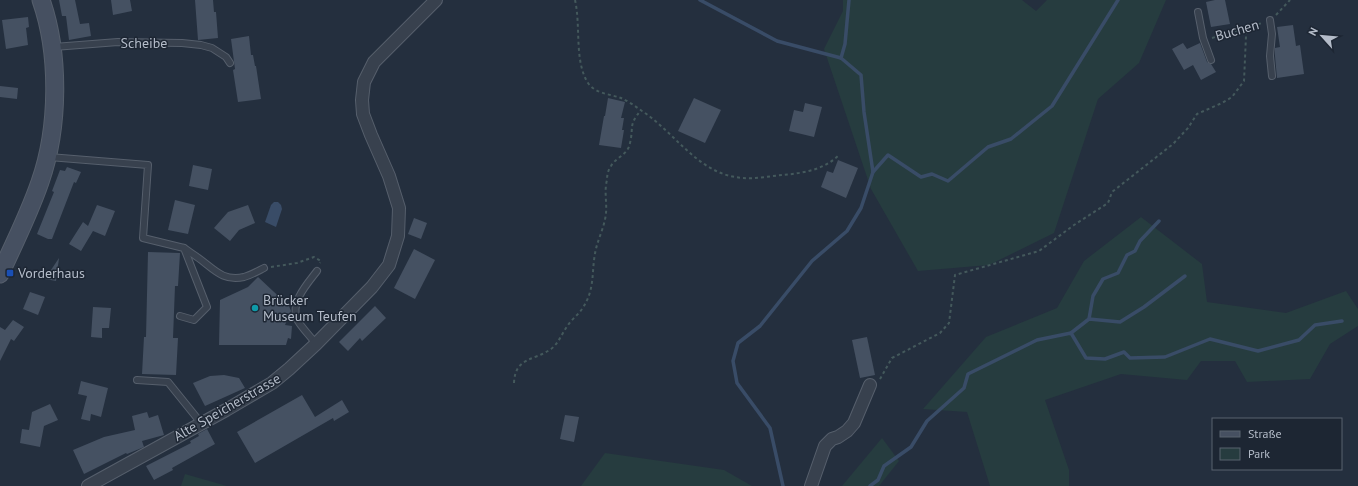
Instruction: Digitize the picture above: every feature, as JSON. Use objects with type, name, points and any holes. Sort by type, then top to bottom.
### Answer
[{"type":"main road","points":[[0,274],[34,197],[48,157],[55,91],[52,47],[42,0]]},
{"type":"street","name":"Alte Speicherstrasse","points":[[91,485],[272,382],[289,369],[316,344],[372,287],[389,265],[398,236],[399,208],[390,176],[371,136],[363,114],[362,100],[364,82],[374,62],[436,0]]},
{"type":"street","points":[[811,486],[825,446],[854,423],[870,384]]},
{"type":"lane","name":"Buchen","points":[[1198,12],[1203,38],[1211,60]]},
{"type":"lane","name":"Buchen","points":[[1270,20],[1272,34],[1270,56],[1272,76]]},
{"type":"lane","name":"Scheibe","points":[[52,47],[118,42],[182,43],[202,45],[212,48],[226,57],[230,62]]},
{"type":"lane","points":[[48,157],[148,164],[143,238],[184,248],[198,257],[220,275],[232,278],[244,277],[264,268]]},
{"type":"lane","points":[[180,316],[194,320],[207,307],[184,248]]},
{"type":"lane","points":[[316,344],[296,318],[295,306],[305,286],[317,271]]},
{"type":"lane","points":[[137,380],[168,382],[201,423]]},
{"type":"path","points":[[575,0],[578,10],[580,58],[583,73],[589,84],[595,90],[622,99],[640,110],[670,133],[691,156],[706,166],[723,174],[743,178],[791,174],[819,168],[832,161],[839,155]]},
{"type":"path","name":"Buchen","points":[[1203,38],[1214,38],[1270,20],[1281,11],[1290,0]]},
{"type":"path","points":[[870,384],[880,380],[892,358],[940,333],[949,323],[955,275],[1039,251],[1074,225],[1108,203],[1112,192],[1173,144],[1188,128],[1196,114],[1232,97],[1244,81],[1245,29]]},
{"type":"path","points":[[514,383],[514,375],[518,367],[525,361],[550,350],[557,344],[569,324],[581,311],[589,298],[592,287],[596,246],[606,215],[606,183],[608,173],[611,165],[626,152],[630,144],[633,119],[640,110]]},
{"type":"path","points":[[264,268],[297,263],[314,258],[321,261],[317,271]]},
{"type":"green space","points":[[843,0],[1022,0],[1036,11],[1047,0],[1166,0],[1139,63],[1098,99],[1054,233],[989,265],[918,271],[871,189],[824,49],[843,11]]},
{"type":"green space","points":[[1141,217],[1202,264],[1207,302],[1286,313],[1346,291],[1358,309],[1358,326],[1330,344],[1310,379],[1247,382],[1235,361],[1201,361],[1187,380],[1121,374],[1045,400],[1069,470],[1069,486],[990,486],[967,412],[923,409],[986,337],[1057,308],[1084,261]]},
{"type":"green space","points":[[882,438],[899,461],[879,486],[842,486]]},
{"type":"green space","points":[[605,453],[724,470],[752,486],[581,486]]},
{"type":"green space","points":[[185,474],[227,486],[181,486]]},
{"type":"water","points":[[274,202],[278,202],[282,209],[276,227],[265,222],[271,205]]},
{"type":"building","points":[[59,0],[75,0],[80,24],[89,23],[91,36],[69,40],[66,16],[62,16]]},
{"type":"building","points":[[111,0],[130,0],[132,11],[113,15]]},
{"type":"building","points":[[195,0],[213,0],[214,12],[216,12],[218,38],[198,40]]},
{"type":"building","points":[[1225,0],[1230,24],[1211,27],[1206,2]]},
{"type":"building","points":[[28,17],[29,27],[26,28],[28,45],[6,49],[2,20]]},
{"type":"building","points":[[1293,25],[1296,46],[1300,45],[1304,74],[1277,78],[1275,48],[1280,47],[1277,27]]},
{"type":"building","points":[[249,36],[251,55],[253,55],[256,66],[261,99],[238,102],[233,70],[235,69],[231,39]]},
{"type":"building","points":[[1183,43],[1187,49],[1200,43],[1207,62],[1211,64],[1216,72],[1201,80],[1193,65],[1184,70],[1172,49]]},
{"type":"building","points":[[0,86],[18,88],[17,99],[0,97]]},
{"type":"building","points":[[608,98],[625,102],[621,118],[624,118],[622,130],[624,130],[621,148],[599,145]]},
{"type":"building","points":[[694,98],[721,110],[705,143],[678,131]]},
{"type":"building","points":[[805,103],[822,107],[814,137],[789,131],[794,110],[803,112]]},
{"type":"building","points":[[838,160],[858,168],[846,198],[821,187],[827,171],[833,173]]},
{"type":"building","points":[[193,165],[212,169],[208,190],[189,186]]},
{"type":"building","points":[[67,167],[81,172],[76,183],[74,182],[52,239],[48,239],[37,234],[54,192],[52,191],[60,170],[65,171]]},
{"type":"building","points":[[175,200],[195,205],[188,234],[168,230]]},
{"type":"building","points":[[97,205],[115,211],[105,236],[93,231],[81,251],[69,244],[83,222],[88,226]]},
{"type":"building","points":[[248,205],[255,223],[239,230],[230,241],[214,228],[228,212]]},
{"type":"building","points":[[414,218],[427,223],[421,239],[408,234]]},
{"type":"building","points":[[414,249],[435,260],[415,299],[394,288]]},
{"type":"building","points":[[148,252],[180,253],[178,286],[175,286],[173,338],[178,338],[176,375],[142,374],[144,337],[146,337]]},
{"type":"building","points":[[59,258],[56,281],[45,279]]},
{"type":"building","name":"Brücker Museum Teufen","points":[[258,277],[289,306],[291,311],[285,325],[292,326],[291,339],[288,338],[286,345],[219,345],[220,300],[248,287]]},
{"type":"building","points":[[30,292],[45,297],[38,315],[23,309]]},
{"type":"building","points":[[375,306],[386,318],[362,341],[360,338],[348,351],[339,342]]},
{"type":"building","points":[[93,307],[111,308],[109,328],[102,328],[102,338],[91,337]]},
{"type":"building","points":[[13,320],[24,327],[14,341],[11,339],[0,361],[0,327],[5,330]]},
{"type":"building","points":[[867,337],[875,375],[860,378],[852,340]]},
{"type":"building","points":[[224,375],[239,378],[245,388],[205,406],[193,383],[210,376]]},
{"type":"building","points":[[81,381],[108,388],[101,417],[91,414],[90,421],[81,419],[87,396],[78,394]]},
{"type":"building","points":[[302,395],[315,417],[342,400],[349,412],[334,421],[333,418],[255,463],[237,432]]},
{"type":"building","points":[[50,404],[58,420],[44,426],[40,447],[20,443],[22,429],[29,430],[32,412]]},
{"type":"building","points":[[147,412],[149,418],[158,415],[164,435],[142,441],[144,447],[127,454],[126,453],[84,474],[73,450],[104,437],[135,430],[132,416]]},
{"type":"building","points":[[565,415],[579,417],[574,442],[560,439]]},
{"type":"building","points":[[207,429],[215,444],[154,480],[146,466],[191,443],[190,441],[199,436],[198,434]]},
{"type":"waterway","points":[[700,0],[777,41],[841,58],[861,75],[864,112],[873,172],[861,208],[847,231],[812,261],[760,326],[738,343],[733,361],[737,383],[770,428],[783,486]]},
{"type":"waterway","points":[[841,58],[845,44],[849,0]]},
{"type":"waterway","points":[[873,172],[888,155],[921,177],[932,174],[948,181],[988,147],[1011,139],[1052,106],[1118,0]]},
{"type":"waterway","points":[[1089,319],[1093,296],[1103,279],[1118,273],[1127,255],[1135,251],[1140,241],[1159,221]]},
{"type":"waterway","points":[[1071,333],[1089,319],[1120,322],[1144,307],[1185,276]]},
{"type":"waterway","points":[[870,486],[878,480],[884,466],[911,447],[927,421],[964,388],[968,374],[1037,340],[1071,333],[1086,358],[1105,359],[1124,352],[1130,358],[1165,357],[1210,339],[1258,351],[1299,340],[1315,325],[1342,321]]},
{"type":"place","name":"Vorderhaus","points":[[10,273]]},
{"type":"place","name":"Brücker Museum Teufen","points":[[255,308]]}]
